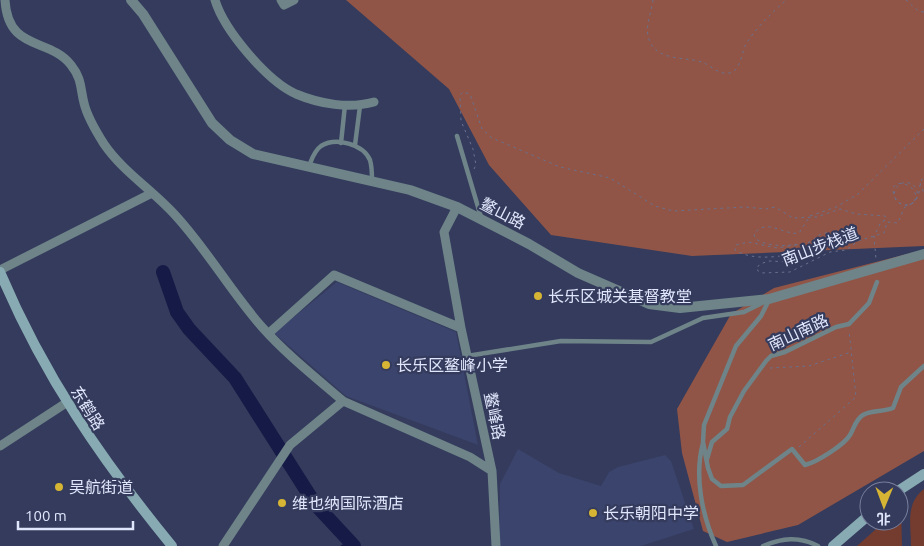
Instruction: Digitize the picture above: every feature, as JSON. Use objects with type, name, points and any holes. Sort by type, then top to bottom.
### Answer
[{"type":"main road","name":"东鹤路","points":[[0,271],[39,355],[66,403],[101,455],[172,546]]},
{"type":"main road","points":[[909,484],[924,474]]},
{"type":"main road","points":[[909,491],[924,481]]},
{"type":"main road","points":[[833,546],[859,524]]},
{"type":"main road","points":[[844,546],[861,531]]},
{"type":"street","points":[[6,0],[6,9],[14,28],[26,41],[52,51],[69,62],[80,77],[84,105],[104,144],[175,215],[211,257],[220,273],[269,333],[308,371],[342,401],[470,457],[492,471]]},
{"type":"street","name":"鳌山路","points":[[131,0],[153,29],[212,123],[230,140],[253,154],[410,190],[457,207],[482,218],[578,273],[649,304],[680,308],[770,299],[924,254]]},
{"type":"street","points":[[215,0],[236,38],[270,76],[295,93],[329,103],[345,105],[360,106],[374,102]]},
{"type":"street","points":[[281,0],[284,5],[294,0]]},
{"type":"street","points":[[0,271],[152,193]]},
{"type":"street","name":"鳌峰路","points":[[457,207],[444,232],[461,328],[492,471],[496,546]]},
{"type":"street","points":[[269,333],[334,275],[461,328]]},
{"type":"street","points":[[223,546],[290,445],[342,401]]},
{"type":"street","points":[[0,446],[66,403]]},
{"type":"lane","points":[[341,143],[345,105]]},
{"type":"lane","points":[[355,145],[360,106]]},
{"type":"lane","points":[[457,136],[482,218]]},
{"type":"lane","points":[[308,167],[313,155],[322,146],[341,143],[355,145],[369,158],[372,181]]},
{"type":"lane","name":"南山南路","points":[[706,463],[712,442],[727,429],[730,417],[744,391],[771,356],[785,352],[836,327],[849,324],[869,303],[877,282]]},
{"type":"lane","points":[[467,356],[561,341],[651,342],[704,318],[744,312],[770,299]]},
{"type":"lane","name":"南山南路","points":[[770,299],[761,316],[736,346],[704,425],[703,442],[706,463],[712,479],[721,486],[735,487],[756,476],[788,451],[794,450]]},
{"type":"lane","points":[[794,450],[805,465],[826,455],[848,438],[854,424],[860,417],[870,412],[880,412],[893,408],[901,387],[924,366]]},
{"type":"lane","points":[[703,442],[698,459],[700,487],[706,518],[716,546]]},
{"type":"lane","points":[[763,546],[776,540],[795,538],[818,546]]},
{"type":"path","points":[[653,0],[647,28],[648,38],[652,46],[667,56],[703,63],[719,72],[728,73],[734,71],[738,66],[746,45],[759,26],[786,0]]},
{"type":"path","points":[[906,0],[918,11],[924,12]]},
{"type":"path","points":[[469,176],[476,165],[473,149],[461,121],[460,95],[463,92],[470,94],[482,129],[492,138],[560,167],[610,178],[655,206],[673,211],[745,207],[766,209],[774,207],[793,218],[807,218]]},
{"type":"path","name":"南山步栈道","points":[[807,218],[836,207],[858,194],[924,129]]},
{"type":"path","points":[[924,177],[920,187],[924,194]]},
{"type":"path","points":[[912,204],[918,194],[912,184],[905,182],[898,185],[894,192],[896,199],[902,204],[912,204],[919,196],[919,184],[924,177]]},
{"type":"path","points":[[905,182],[898,185],[895,196],[898,202],[909,205]]},
{"type":"path","name":"南山步栈道","points":[[807,218],[805,226],[799,233],[794,234],[773,227],[759,229],[754,236],[764,243],[807,243],[820,234],[828,232],[830,237],[818,247],[795,245],[776,248],[743,242],[736,245],[735,250],[746,255],[771,258],[791,256],[792,262],[765,262],[756,269],[761,273],[790,272],[830,252],[846,250],[858,241],[884,233],[887,222],[899,222],[904,208],[915,201],[918,194]]},
{"type":"path","name":"南山步栈道","points":[[807,218],[840,209],[856,214],[886,216],[886,220],[881,222],[874,236]]},
{"type":"path","points":[[794,450],[856,397],[849,324]]},
{"type":"path","points":[[762,367],[783,369],[809,366],[852,352]]},
{"type":"shaded area","points":[[346,0],[924,0],[924,246],[692,256],[551,235],[489,165],[449,89]]},
{"type":"shaded area","points":[[919,251],[924,252],[924,451],[873,481],[859,481],[859,489],[798,525],[727,542],[703,531],[682,453],[677,409],[731,314],[774,288]]},
{"type":"shaded area","name":"长乐区鳌峰小学","points":[[337,282],[456,332],[478,445],[346,396],[274,333]]},
{"type":"shaded area","name":"长乐朝阳中学","points":[[518,449],[559,473],[601,486],[609,472],[618,467],[665,455],[671,461],[694,529],[641,546],[499,546],[500,484]]},
{"type":"shaded area","points":[[924,489],[924,546],[911,546],[910,515],[914,501]]},
{"type":"shaded area","points":[[874,531],[902,531],[902,546],[857,546]]},
{"type":"waterway","points":[[163,272],[177,312],[189,329],[235,378],[315,504],[354,546]]},
{"type":"waterway","points":[[342,546],[351,544]]},
{"type":"place","name":"长乐区城关基督教堂","points":[[538,296]]},
{"type":"place","name":"长乐区鳌峰小学","points":[[386,365]]},
{"type":"place","name":"吴航街道","points":[[59,487]]},
{"type":"place","name":"维也纳国际酒店","points":[[282,503]]},
{"type":"place","name":"长乐朝阳中学","points":[[593,513]]}]
